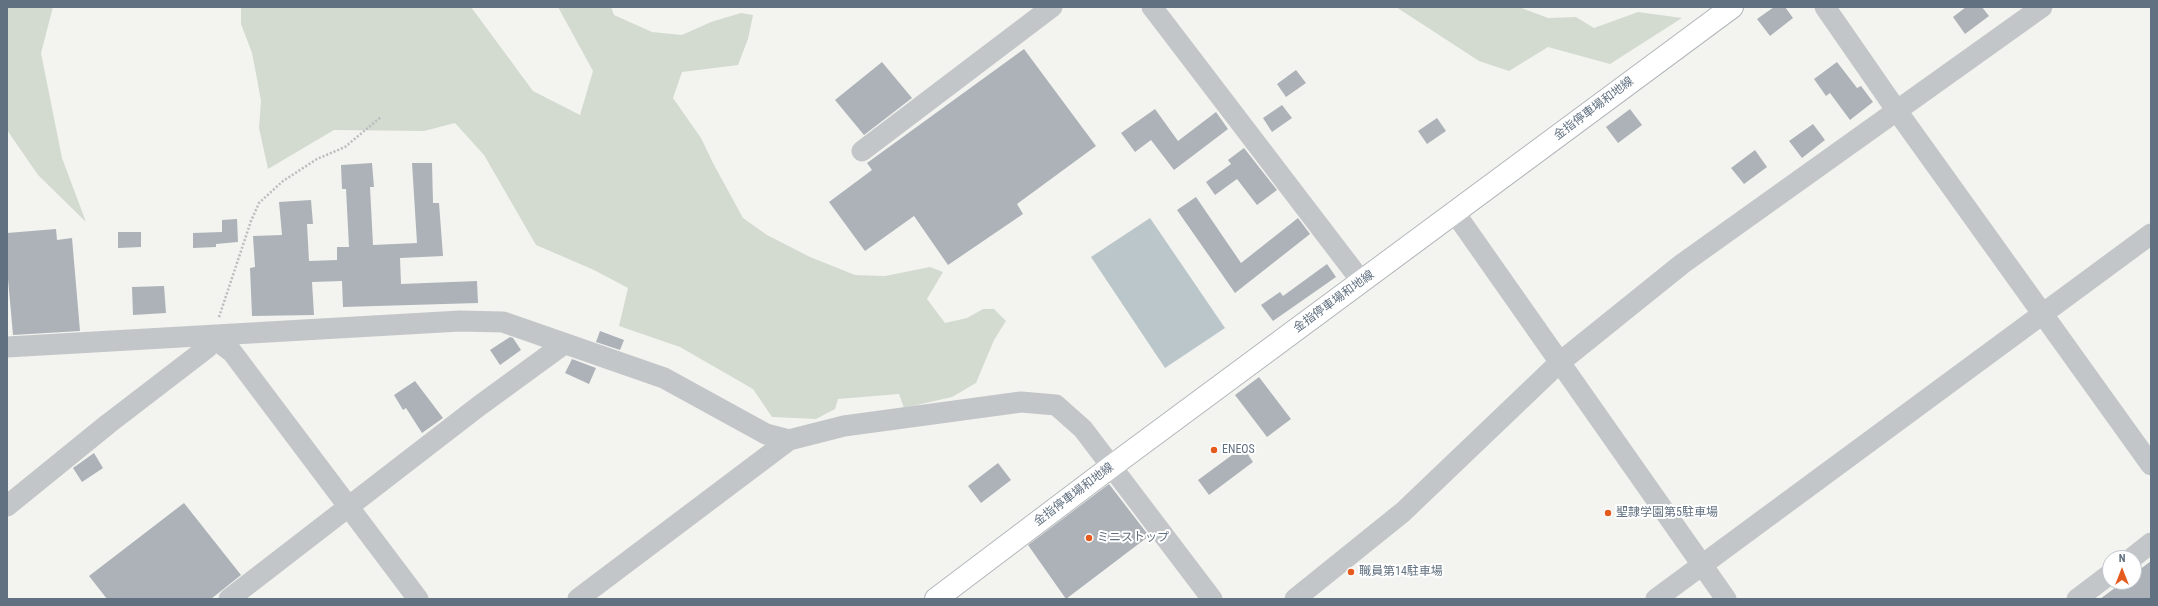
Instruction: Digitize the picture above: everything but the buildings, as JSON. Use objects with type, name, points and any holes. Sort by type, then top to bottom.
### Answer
[{"type":"main road","name":"金指停車場和地線","points":[[936,599],[1112,466],[1732,7]]},
{"type":"street","points":[[862,151],[1052,7]]},
{"type":"street","points":[[1152,7],[1362,282]]},
{"type":"street","points":[[1825,7],[1897,111],[2151,465]]},
{"type":"street","points":[[1295,599],[1403,512],[1559,363],[1682,264],[2042,7]]},
{"type":"street","points":[[1455,213],[1726,599]]},
{"type":"street","points":[[1656,599],[2151,234]]},
{"type":"street","points":[[7,347],[460,321],[503,322],[664,378],[766,434],[789,440]]},
{"type":"street","points":[[7,506],[108,424],[207,348],[218,335]]},
{"type":"street","points":[[218,335],[220,343],[232,352],[418,599]]},
{"type":"street","points":[[229,599],[479,406],[564,344]]},
{"type":"street","points":[[578,599],[789,440],[844,426],[1021,402],[1056,405],[1083,430],[1112,466],[1212,599]]},
{"type":"street","points":[[2142,550],[2151,543]]},
{"type":"street","points":[[2077,599],[2102,580]]},
{"type":"path","points":[[218,335],[217,321],[251,221],[259,203],[283,181],[317,159],[345,147],[381,117]]},
{"type":"shaded area","points":[[7,7],[53,7],[41,53],[62,158],[86,222],[38,175],[7,130]]},
{"type":"shaded area","points":[[241,7],[471,7],[533,91],[580,115],[593,71],[558,7],[611,7],[614,15],[652,32],[682,35],[711,22],[741,13],[753,15],[748,39],[738,65],[682,72],[673,98],[701,138],[743,218],[767,235],[810,257],[855,275],[885,276],[930,267],[943,272],[927,299],[945,323],[967,318],[983,309],[994,309],[1006,321],[994,340],[976,383],[952,397],[904,408],[899,394],[838,399],[835,409],[816,419],[772,417],[753,389],[680,347],[619,326],[628,288],[594,270],[536,245],[484,155],[455,123],[424,131],[334,130],[268,169],[259,128],[261,101],[252,53],[241,24]]},
{"type":"shaded area","points":[[1396,7],[1519,7],[1548,18],[1576,17],[1594,28],[1638,12],[1682,18],[1610,64],[1548,47],[1509,71],[1479,61]]},
{"type":"shaded area","points":[[1150,218],[1225,328],[1165,368],[1091,257]]},
{"type":"place","name":"ENEOS","points":[[1214,450]]},
{"type":"place","name":"聖隷学園第5駐車場","points":[[1608,513]]},
{"type":"place","name":"ミニストップ","points":[[1089,538]]},
{"type":"place","name":"職員第14駐車場","points":[[1351,572]]}]
